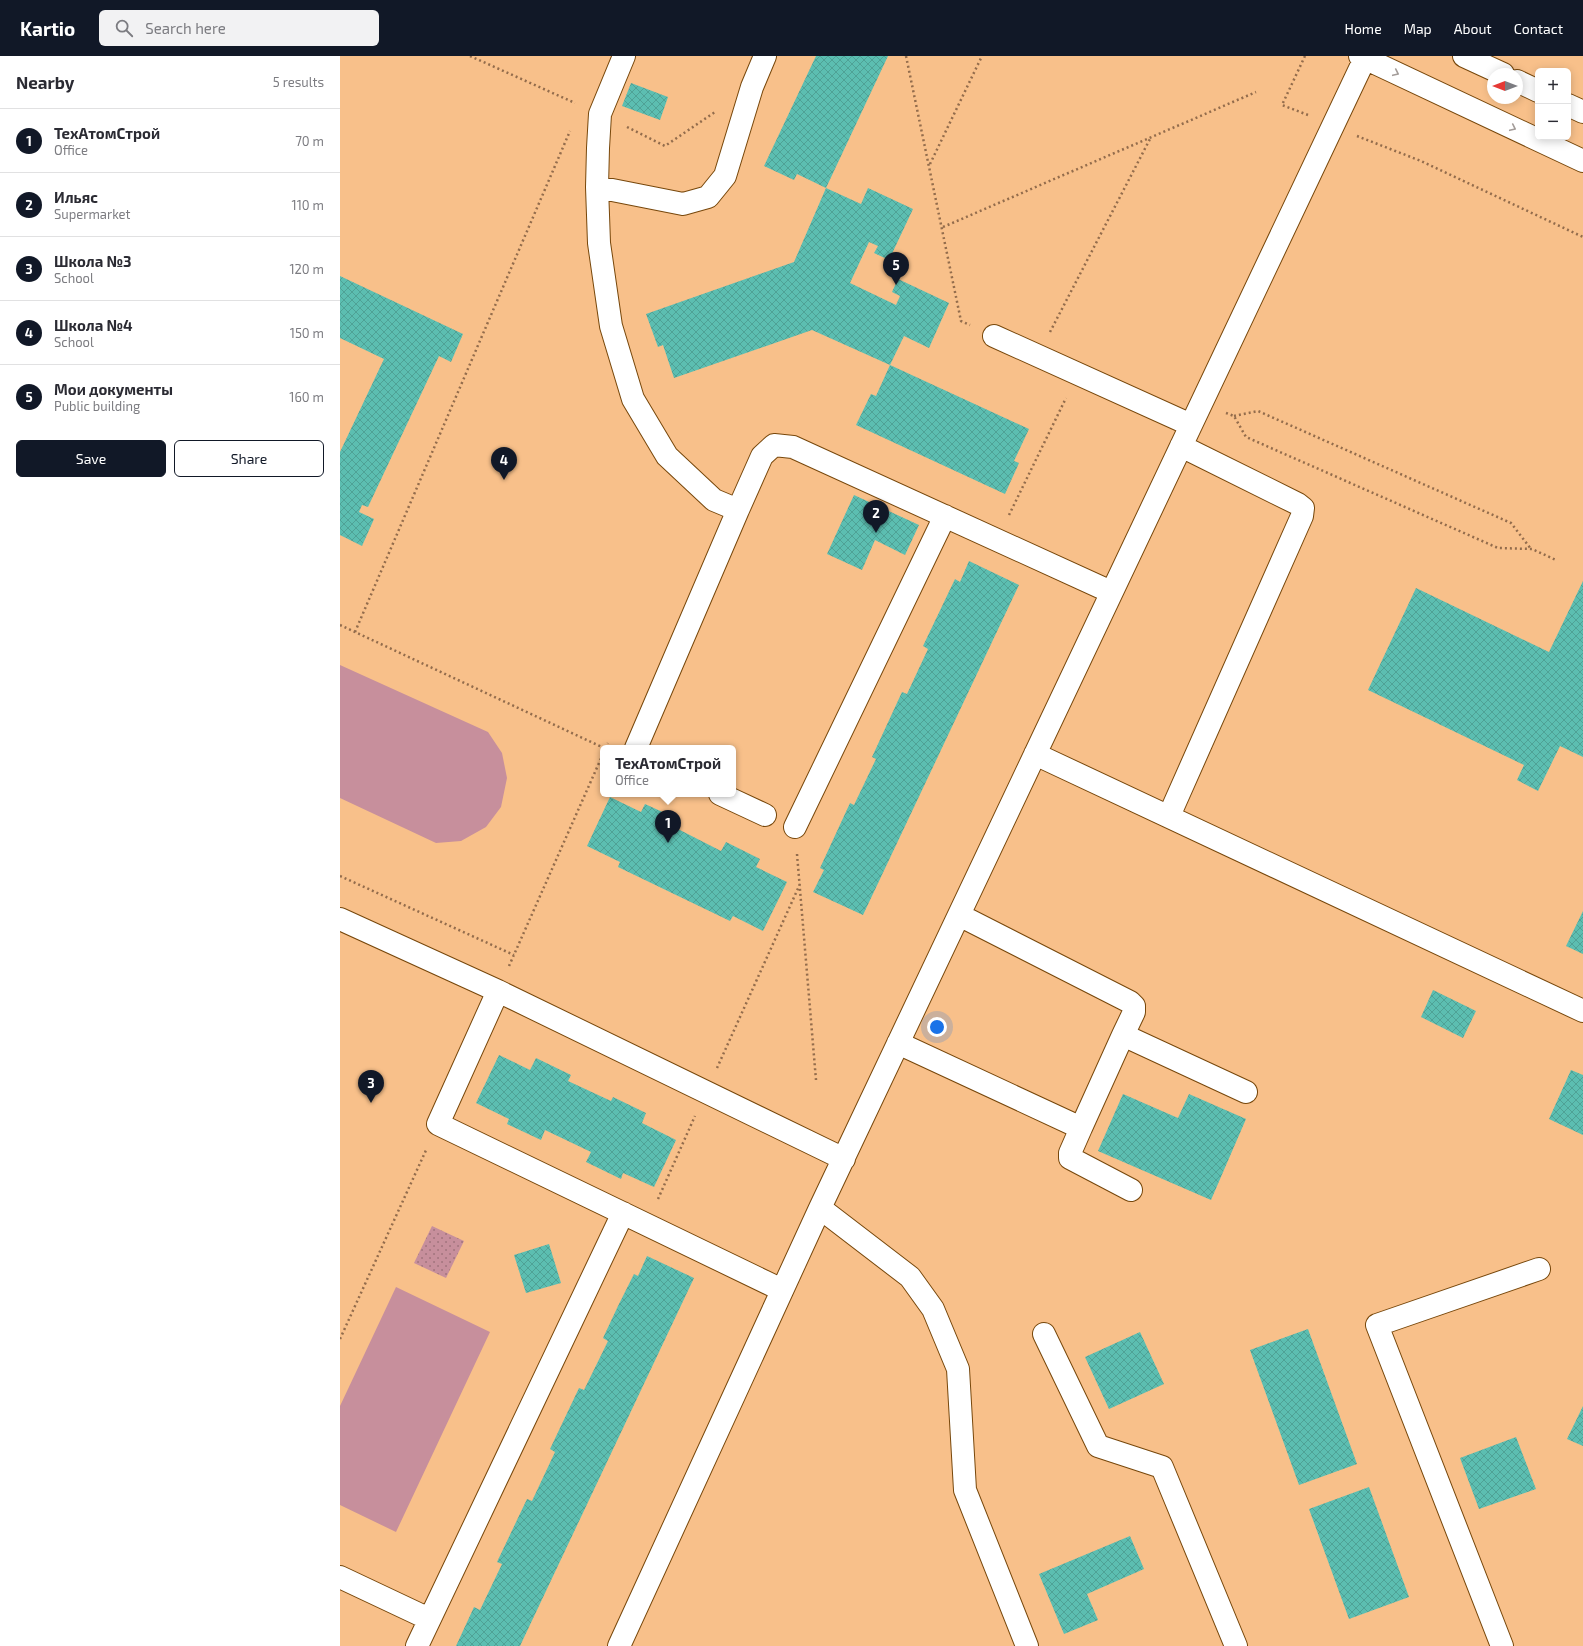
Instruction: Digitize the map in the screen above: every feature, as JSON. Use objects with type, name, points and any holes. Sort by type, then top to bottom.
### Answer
[{"type":"street","points":[[624,56],[600,114],[597,187],[599,243],[611,326],[633,400],[667,456],[714,500],[738,510]]},
{"type":"street","points":[[597,187],[683,204],[708,197],[725,176],[752,87],[765,56]]},
{"type":"street","points":[[1464,56],[1489,68]]},
{"type":"street","points":[[619,1646],[820,1208],[1364,57],[1583,161]]},
{"type":"street","points":[[1523,84],[1535,90]]},
{"type":"street","points":[[1571,106],[1583,112]]},
{"type":"street","points":[[994,336],[1191,425]]},
{"type":"street","points":[[637,745],[762,456],[774,445],[793,447],[1111,592]]},
{"type":"street","points":[[1169,816],[1302,516],[1303,508],[1298,504],[1181,446]]},
{"type":"street","points":[[795,827],[945,516]]},
{"type":"street","points":[[1035,754],[1583,1011]]},
{"type":"street","points":[[726,797],[765,815]]},
{"type":"street","points":[[959,915],[1130,1002],[1134,1006],[1134,1012],[1070,1153],[1070,1158],[1131,1190]]},
{"type":"street","points":[[340,919],[498,991],[844,1159]]},
{"type":"street","points":[[498,991],[438,1124],[782,1290]]},
{"type":"street","points":[[1123,1035],[1246,1092]]},
{"type":"street","points":[[898,1043],[1081,1128]]},
{"type":"street","points":[[820,1208],[910,1277],[933,1309],[958,1369],[965,1490],[1027,1646]]},
{"type":"street","points":[[417,1646],[623,1213]]},
{"type":"street","points":[[1502,1646],[1377,1325],[1539,1269]]},
{"type":"street","points":[[1044,1334],[1098,1446],[1162,1467],[1236,1646]]},
{"type":"street","points":[[340,1577],[429,1619]]},
{"type":"path","points":[[906,56],[930,164],[961,321],[994,336]]},
{"type":"path","points":[[930,164],[982,56]]},
{"type":"path","points":[[1305,56],[1282,104],[1315,118]]},
{"type":"path","points":[[943,227],[1256,92]]},
{"type":"path","points":[[355,632],[572,128]]},
{"type":"path","points":[[1357,135],[1421,161],[1583,237]]},
{"type":"path","points":[[1038,355],[1151,137]]},
{"type":"path","points":[[997,540],[1077,374]]},
{"type":"path","points":[[1223,411],[1234,416],[1258,412],[1511,523],[1532,549]]},
{"type":"path","points":[[1234,416],[1246,437],[1498,548],[1532,549],[1556,560]]},
{"type":"path","points":[[340,625],[600,746]]},
{"type":"path","points":[[498,991],[600,761]]},
{"type":"path","points":[[795,827],[816,1080]]},
{"type":"path","points":[[340,876],[514,955]]},
{"type":"path","points":[[647,1225],[800,884]]},
{"type":"path","points":[[340,1339],[438,1124]]},
{"type":"shaded area","points":[[340,665],[488,732],[502,753],[507,778],[501,807],[486,827],[461,841],[436,843],[340,798]]},
{"type":"shaded area","points":[[432,1226],[464,1241],[446,1278],[414,1263]]},
{"type":"shaded area","points":[[396,1287],[490,1332],[396,1532],[340,1505],[340,1406]]},
{"type":"building","points":[[816,56],[888,56],[826,188],[797,174],[794,180],[764,166]]},
{"type":"building","points":[[631,83],[668,97],[660,120],[622,106]]},
{"type":"building","points":[[826,188],[861,204],[868,188],[913,209],[889,260],[874,253],[878,246],[869,242],[850,283],[896,305],[900,296],[892,292],[898,279],[949,303],[929,348],[904,336],[890,365],[812,330],[674,378],[663,345],[658,347],[646,314],[794,262]]},
{"type":"building","points":[[340,276],[463,334],[451,362],[439,356],[368,507],[362,505],[359,512],[374,519],[362,546],[340,535],[340,452],[384,359],[340,338]]},
{"type":"building","points":[[890,365],[1029,429],[1014,461],[1019,463],[1005,494],[856,425],[871,394],[876,396]]},
{"type":"building","points":[[854,495],[919,525],[905,555],[875,540],[862,570],[827,554]]},
{"type":"building","points":[[969,561],[1019,585],[863,915],[813,892],[824,870],[820,868],[850,803],[854,805],[876,759],[872,757],[902,692],[907,694],[928,649],[923,646],[955,579],[960,582]]},
{"type":"building","points":[[1583,581],[1583,757],[1560,746],[1538,791],[1517,780],[1524,765],[1368,690],[1416,588],[1549,652]]},
{"type":"building","points":[[610,797],[641,812],[645,804],[680,820],[676,828],[721,851],[726,842],[760,859],[756,867],[787,882],[763,931],[733,916],[730,921],[618,867],[620,862],[587,846]]},
{"type":"building","points":[[1583,911],[1583,954],[1566,946]]},
{"type":"building","points":[[1433,990],[1476,1011],[1463,1038],[1421,1017]]},
{"type":"building","points":[[499,1055],[530,1070],[536,1058],[571,1075],[568,1081],[611,1101],[613,1097],[646,1113],[642,1123],[676,1140],[654,1187],[623,1173],[621,1179],[586,1162],[591,1152],[545,1130],[541,1140],[507,1124],[509,1119],[476,1103]]},
{"type":"building","points":[[1571,1070],[1583,1075],[1583,1135],[1549,1119]]},
{"type":"building","points":[[1123,1094],[1178,1118],[1189,1094],[1246,1119],[1211,1200],[1098,1151]]},
{"type":"building","points":[[549,1244],[561,1283],[526,1293],[514,1255]]},
{"type":"building","points":[[647,1256],[694,1278],[520,1646],[456,1646],[474,1607],[480,1610],[502,1564],[497,1562],[527,1499],[532,1501],[555,1452],[550,1449],[579,1388],[584,1390],[608,1341],[603,1338],[618,1306],[634,1274],[638,1276]]},
{"type":"building","points":[[1308,1329],[1357,1464],[1299,1485],[1250,1350]]},
{"type":"building","points":[[1140,1332],[1164,1384],[1109,1409],[1085,1357]]},
{"type":"building","points":[[1583,1406],[1583,1446],[1567,1439]]},
{"type":"building","points":[[1516,1437],[1536,1489],[1479,1509],[1460,1458]]},
{"type":"building","points":[[1369,1487],[1409,1597],[1349,1619],[1309,1509]]},
{"type":"building","points":[[1130,1536],[1144,1569],[1087,1594],[1098,1620],[1064,1634],[1039,1574]]},
{"type":"place","name":"Мои документы","points":[[896,285]]},
{"type":"place","name":"Школа №4","points":[[504,480]]},
{"type":"place","name":"Ильяс","points":[[876,533]]},
{"type":"place","name":"ТехАтомСтрой","points":[[668,843]]},
{"type":"place","name":"Школа №3","points":[[371,1103]]}]
